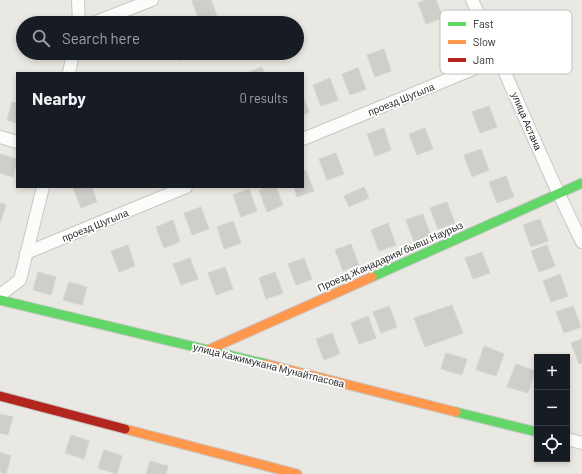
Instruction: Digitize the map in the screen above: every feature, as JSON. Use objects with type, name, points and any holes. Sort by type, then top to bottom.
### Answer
[{"type":"street","points":[[78,0],[79,16]]},
{"type":"street","points":[[111,16],[152,0]]},
{"type":"street","name":"улица Астана","points":[[472,0],[477,10]]},
{"type":"street","points":[[69,72],[72,60]]},
{"type":"street","name":"проезд Шугыла","points":[[304,139],[461,74]]},
{"type":"street","name":"улица Астана","points":[[507,74],[558,193],[582,242]]},
{"type":"street","points":[[0,137],[16,142]]},
{"type":"street","name":"Проезд Жаңадария/бывш.Наурыз","points":[[208,350],[582,183]]},
{"type":"street","points":[[0,295],[20,280],[43,188]]},
{"type":"street","name":"проезд Шугыла","points":[[26,253],[184,188]]},
{"type":"street","name":"улица Кажимукана Мунайтпасова","points":[[0,300],[534,431]]},
{"type":"street","points":[[0,396],[297,474]]},
{"type":"street","points":[[570,440],[582,443]]},
{"type":"building","points":[[211,0],[217,16],[197,16],[192,1]]},
{"type":"building","points":[[426,0],[436,0],[440,10],[440,19],[426,24],[418,3]]},
{"type":"building","points":[[384,49],[391,71],[375,77],[367,55]]},
{"type":"building","points":[[262,67],[264,72],[249,72]]},
{"type":"building","points":[[358,68],[366,89],[350,95],[342,74]]},
{"type":"building","points":[[330,78],[338,100],[321,106],[313,85]]},
{"type":"building","points":[[304,99],[309,112],[304,114]]},
{"type":"building","points":[[12,102],[16,103],[16,123],[7,120]]},
{"type":"building","points":[[489,106],[497,127],[480,133],[472,112]]},
{"type":"building","points":[[384,128],[391,150],[375,156],[367,134]]},
{"type":"building","points":[[425,128],[433,149],[417,155],[409,134]]},
{"type":"building","points":[[481,149],[489,170],[472,177],[464,155]]},
{"type":"building","points":[[336,153],[344,174],[327,180],[319,159]]},
{"type":"building","points":[[0,154],[16,159],[13,177],[0,173]]},
{"type":"building","points":[[306,170],[314,191],[297,197],[294,188],[304,188],[304,171]]},
{"type":"building","points":[[506,176],[514,197],[497,203],[489,182]]},
{"type":"building","points":[[364,187],[369,198],[349,207],[344,196]]},
{"type":"building","points":[[73,188],[92,188],[97,202],[81,208]]},
{"type":"building","points":[[265,188],[276,188],[283,205],[267,212],[259,190]]},
{"type":"building","points":[[249,189],[257,211],[241,217],[233,195]]},
{"type":"building","points":[[447,202],[455,223],[438,229],[430,208]]},
{"type":"building","points":[[0,203],[6,205],[0,223]]},
{"type":"building","points":[[201,207],[209,229],[192,235],[184,213]]},
{"type":"building","points":[[423,214],[431,236],[414,242],[406,220]]},
{"type":"building","points":[[540,219],[548,241],[531,247],[523,225]]},
{"type":"building","points":[[173,220],[180,242],[164,248],[156,227]]},
{"type":"building","points":[[233,221],[241,243],[224,249],[217,227]]},
{"type":"building","points":[[388,223],[396,245],[379,251],[371,230]]},
{"type":"building","points":[[351,244],[359,265],[343,271],[335,250]]},
{"type":"building","points":[[128,245],[135,266],[119,272],[111,251]]},
{"type":"building","points":[[547,245],[555,266],[539,272],[531,251]]},
{"type":"building","points":[[482,252],[490,273],[473,279],[465,258]]},
{"type":"building","points":[[190,258],[198,279],[181,285],[173,264]]},
{"type":"building","points":[[304,258],[312,279],[296,285],[288,264]]},
{"type":"building","points":[[225,267],[233,289],[216,295],[208,273]]},
{"type":"building","points":[[38,272],[56,277],[51,295],[33,290]]},
{"type":"building","points":[[275,272],[283,293],[266,299],[259,278]]},
{"type":"building","points":[[560,274],[568,296],[551,302],[543,281]]},
{"type":"building","points":[[69,282],[87,287],[82,305],[63,300]]},
{"type":"building","points":[[452,305],[463,333],[425,347],[414,318]]},
{"type":"building","points":[[389,306],[397,327],[381,333],[373,312]]},
{"type":"building","points":[[573,306],[581,327],[564,333],[556,312]]},
{"type":"building","points":[[368,316],[376,338],[359,344],[351,323]]},
{"type":"building","points":[[332,333],[340,354],[324,360],[316,339]]},
{"type":"building","points":[[582,339],[582,363],[579,364],[571,343]]},
{"type":"building","points":[[484,346],[504,354],[496,376],[476,370]]},
{"type":"building","points":[[446,353],[467,359],[462,375],[441,369]]},
{"type":"building","points":[[516,364],[534,371],[528,393],[507,387]]},
{"type":"building","points":[[0,414],[13,417],[8,435],[0,433]]},
{"type":"building","points":[[71,435],[89,441],[84,459],[65,453]]},
{"type":"building","points":[[104,450],[122,456],[117,474],[98,468]]},
{"type":"building","points":[[0,452],[11,456],[6,474],[0,472]]},
{"type":"building","points":[[150,461],[168,466],[166,474],[146,474]]},
{"type":"traffic: fast","points":[[372,277],[582,183]]},
{"type":"traffic: fast","points":[[0,300],[266,364]]},
{"type":"traffic: fast","points":[[456,412],[534,431]]},
{"type":"traffic: slow","points":[[208,350],[372,277]]},
{"type":"traffic: slow","points":[[266,364],[456,412]]},
{"type":"traffic: slow","points":[[125,429],[297,474]]},
{"type":"traffic: jam","points":[[0,396],[125,429]]}]
